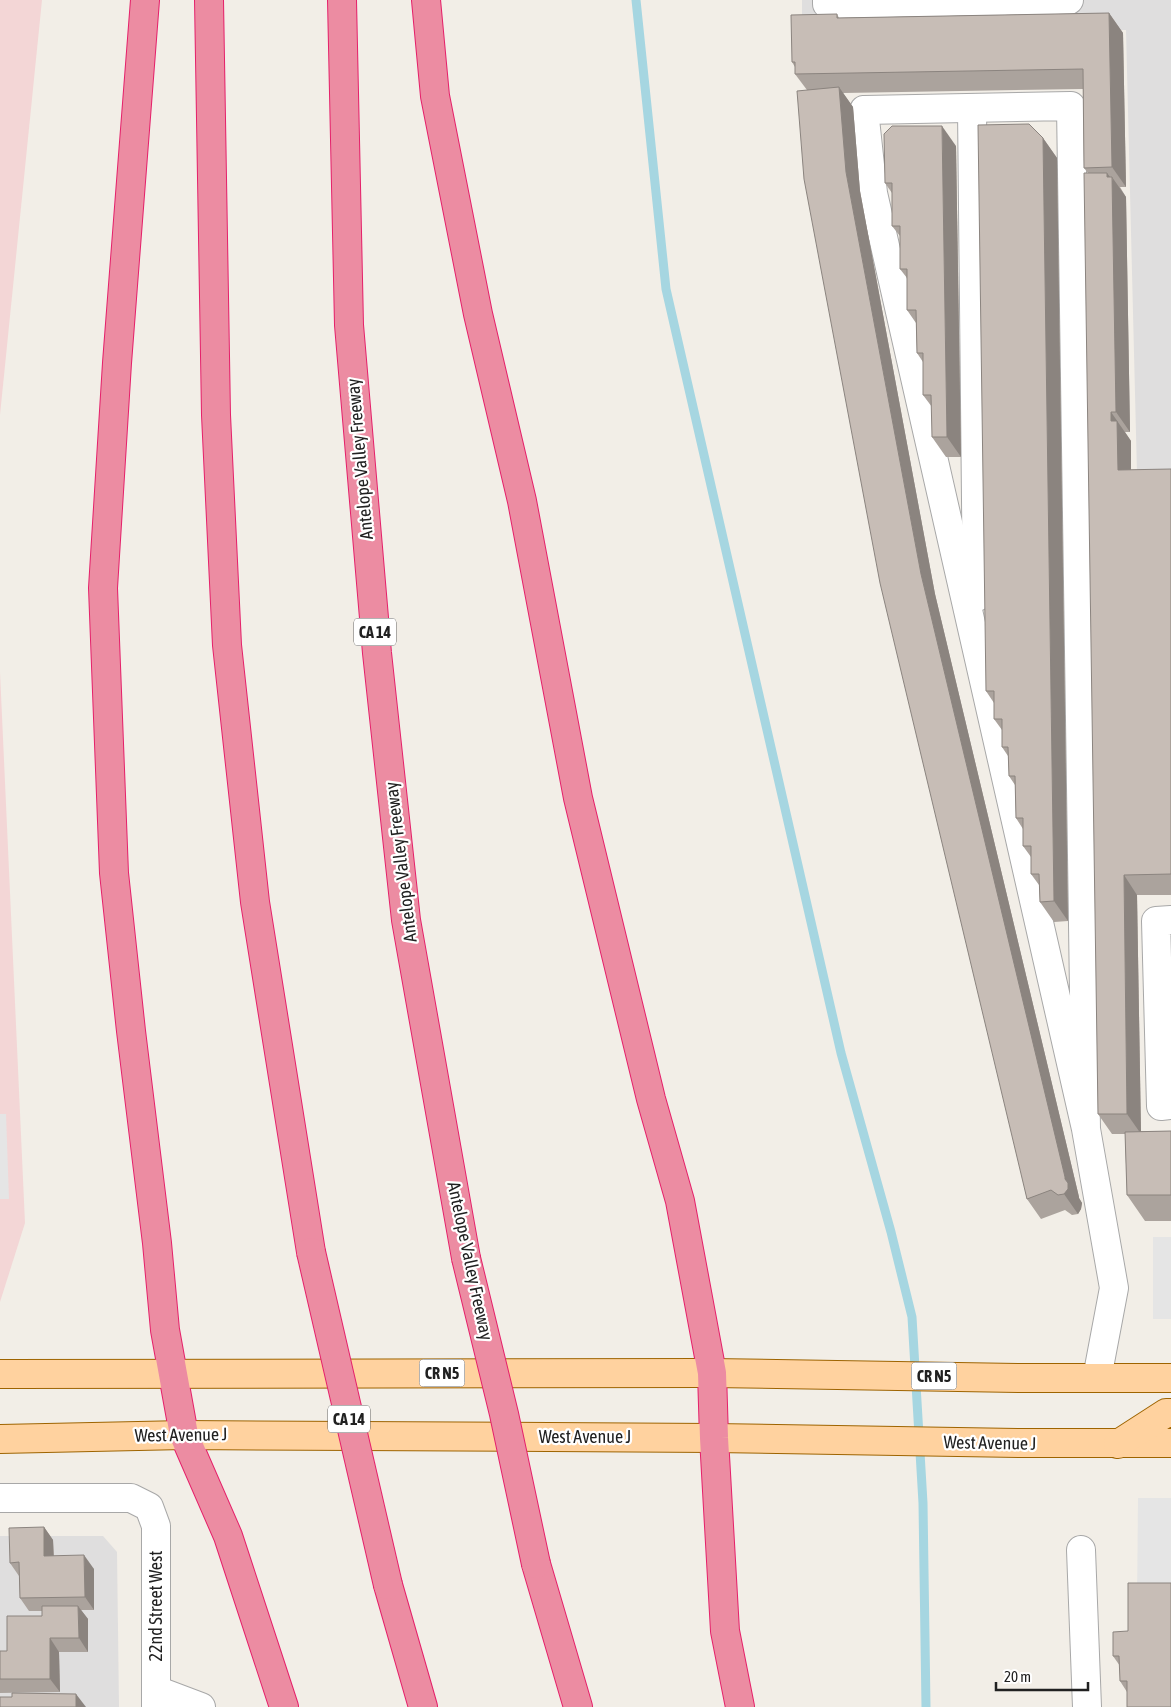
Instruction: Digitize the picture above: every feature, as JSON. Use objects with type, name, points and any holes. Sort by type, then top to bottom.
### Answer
[{"type":"highway","points":[[145,0],[117,363],[103,588],[114,873],[130,1031],[157,1243],[165,1330],[184,1434],[228,1536],[284,1707]]},
{"type":"highway","name":"CA 14","points":[[209,0],[216,415],[227,645],[255,902],[311,1252],[388,1585],[423,1707]]},
{"type":"highway","name":"Antelope Valley Freeway","points":[[342,0],[349,325],[377,653],[406,920],[466,1258],[504,1414],[536,1564],[578,1707]]},
{"type":"highway","points":[[426,0],[434,96],[478,314],[522,501],[578,798],[651,1099],[680,1200],[712,1373],[725,1631],[740,1707]]},
{"type":"main road","name":"CR N5","points":[[172,1374],[712,1373],[1021,1378],[1171,1378]]},
{"type":"main road","points":[[0,1374],[172,1374]]},
{"type":"main road","points":[[1118,1444],[1166,1413],[1171,1413]]},
{"type":"main road","name":"West Avenue J","points":[[0,1439],[184,1434],[1171,1443]]},
{"type":"street","points":[[827,2],[1070,0]]},
{"type":"street","points":[[1086,1129],[1071,106],[864,110],[873,193],[1086,1129],[1114,1288],[1097,1378]]},
{"type":"street","points":[[972,108],[977,650]]},
{"type":"street","points":[[1171,920],[1156,921],[1161,1106],[1171,1105]]},
{"type":"street","name":"22nd Street West","points":[[0,1498],[131,1498],[149,1507],[156,1526],[156,1699]]},
{"type":"street","points":[[1081,1550],[1087,1707]]},
{"type":"street","points":[[156,1699],[202,1707]]},
{"type":"shaded area","points":[[0,0],[42,0],[0,415]]},
{"type":"shaded area","points":[[802,0],[1171,0],[1171,474],[1137,474],[1126,30],[802,32]]},
{"type":"shaded area","points":[[0,672],[25,1223],[0,1302]]},
{"type":"shaded area","points":[[0,1114],[6,1114],[9,1199],[0,1199]]},
{"type":"shaded area","points":[[1153,1237],[1171,1237],[1171,1319],[1153,1319]]},
{"type":"shaded area","points":[[1138,1498],[1171,1498],[1171,1603],[1137,1603]]},
{"type":"shaded area","points":[[0,1536],[103,1536],[117,1552],[119,1707],[0,1707]]},
{"type":"building","points":[[1109,13],[1112,167],[1084,168],[1083,69],[795,74],[795,62],[792,62],[791,15],[837,14],[837,18]]},
{"type":"building","points":[[839,87],[846,172],[921,574],[1065,1179],[1068,1183],[1068,1189],[1064,1194],[1058,1195],[1051,1190],[1027,1199],[880,583],[804,179],[797,91]]},
{"type":"building","points":[[1029,124],[1043,138],[1054,901],[1040,902],[1039,874],[1031,874],[1031,846],[1023,846],[1023,818],[1016,818],[1015,776],[1009,776],[1008,747],[1002,747],[1002,719],[994,719],[994,691],[986,691],[978,125]]},
{"type":"building","points":[[892,126],[942,126],[947,437],[932,437],[931,395],[923,395],[923,353],[917,353],[916,310],[907,310],[907,269],[900,269],[900,226],[892,226],[892,183],[885,183],[884,134]]},
{"type":"building","points":[[1084,173],[1107,173],[1107,177],[1112,177],[1116,412],[1111,412],[1111,421],[1117,421],[1118,470],[1171,469],[1171,874],[1124,875],[1127,1114],[1098,1114]]},
{"type":"building","points":[[1171,1131],[1171,1195],[1127,1195],[1125,1132]]},
{"type":"building","points":[[44,1527],[44,1556],[84,1555],[85,1597],[20,1598],[19,1562],[10,1563],[9,1528]]},
{"type":"building","points":[[1128,1583],[1171,1583],[1171,1707],[1127,1707],[1127,1681],[1120,1681],[1119,1656],[1113,1656],[1113,1632],[1128,1631]]},
{"type":"building","points":[[42,1606],[78,1606],[79,1638],[50,1638],[50,1679],[0,1679],[0,1651],[7,1651],[7,1616],[42,1616]]},
{"type":"building","points":[[12,1693],[76,1694],[76,1707],[0,1707],[0,1697],[12,1697]]},
{"type":"waterway","points":[[636,0],[666,289],[841,1053],[891,1232],[912,1317],[923,1503],[926,1707]]}]
